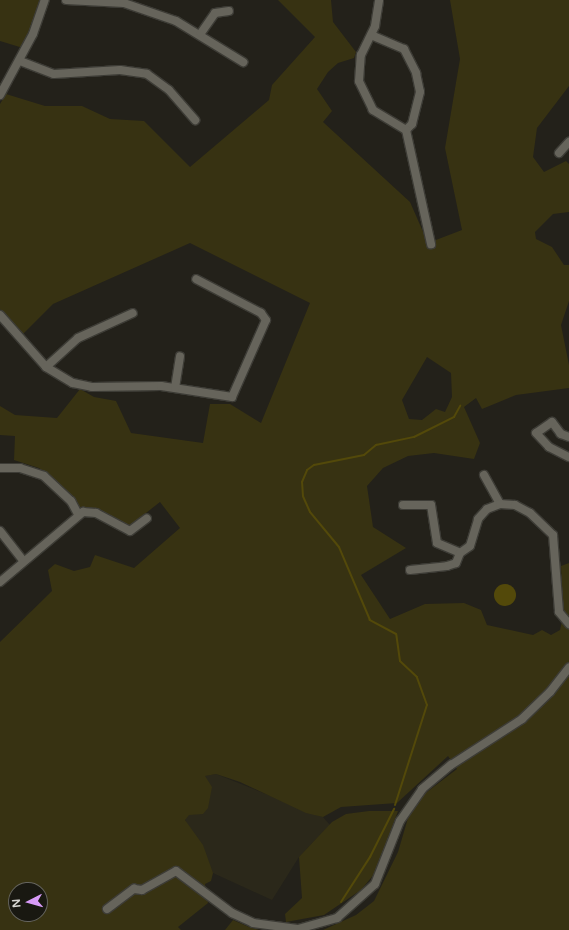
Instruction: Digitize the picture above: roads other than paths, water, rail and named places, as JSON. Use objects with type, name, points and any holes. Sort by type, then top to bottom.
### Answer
[{"type":"street","points":[[0,95],[20,61],[45,0]]},
{"type":"street","points":[[66,0],[124,2],[201,33],[243,62]]},
{"type":"street","points":[[379,0],[371,35],[359,65],[361,89],[373,110],[406,130],[431,244]]},
{"type":"street","points":[[201,33],[215,13],[230,11]]},
{"type":"street","points":[[371,35],[404,49],[416,73],[420,92],[412,124],[406,130]]},
{"type":"street","points":[[20,61],[54,74],[120,70],[146,74],[169,90],[195,120]]},
{"type":"street","points":[[559,153],[569,142]]},
{"type":"street","points":[[0,315],[46,367],[80,385],[176,388],[232,397],[266,320],[261,313],[196,279]]},
{"type":"street","points":[[46,367],[78,338],[133,313]]},
{"type":"street","points":[[176,388],[180,356]]},
{"type":"street","points":[[569,437],[561,434],[552,422],[536,433],[549,447],[569,457]]},
{"type":"street","points":[[0,468],[20,468],[44,476],[71,501],[78,514]]},
{"type":"street","points":[[484,475],[500,504]]},
{"type":"street","points":[[410,570],[452,564],[460,558],[460,554],[470,546],[482,513],[500,504],[521,507],[553,535],[559,612],[569,624]]},
{"type":"street","points":[[403,505],[431,505],[437,543],[460,554]]},
{"type":"street","points":[[0,582],[23,560],[53,539],[78,514],[96,513],[130,531],[147,518]]},
{"type":"street","points":[[0,531],[23,560]]},
{"type":"street","points":[[107,909],[134,889],[142,890],[176,871],[232,913],[257,924],[298,929],[337,918],[376,884],[400,822],[422,789],[451,765],[522,719],[550,692],[569,668]]},
{"type":"waterway","points":[[395,805],[427,705],[417,677],[400,661],[396,634],[370,620],[339,547],[310,512],[303,496],[302,482],[307,470],[314,465],[364,455],[376,445],[414,437],[454,417],[460,406]]},
{"type":"waterway","points":[[341,902],[370,857],[394,809]]}]
